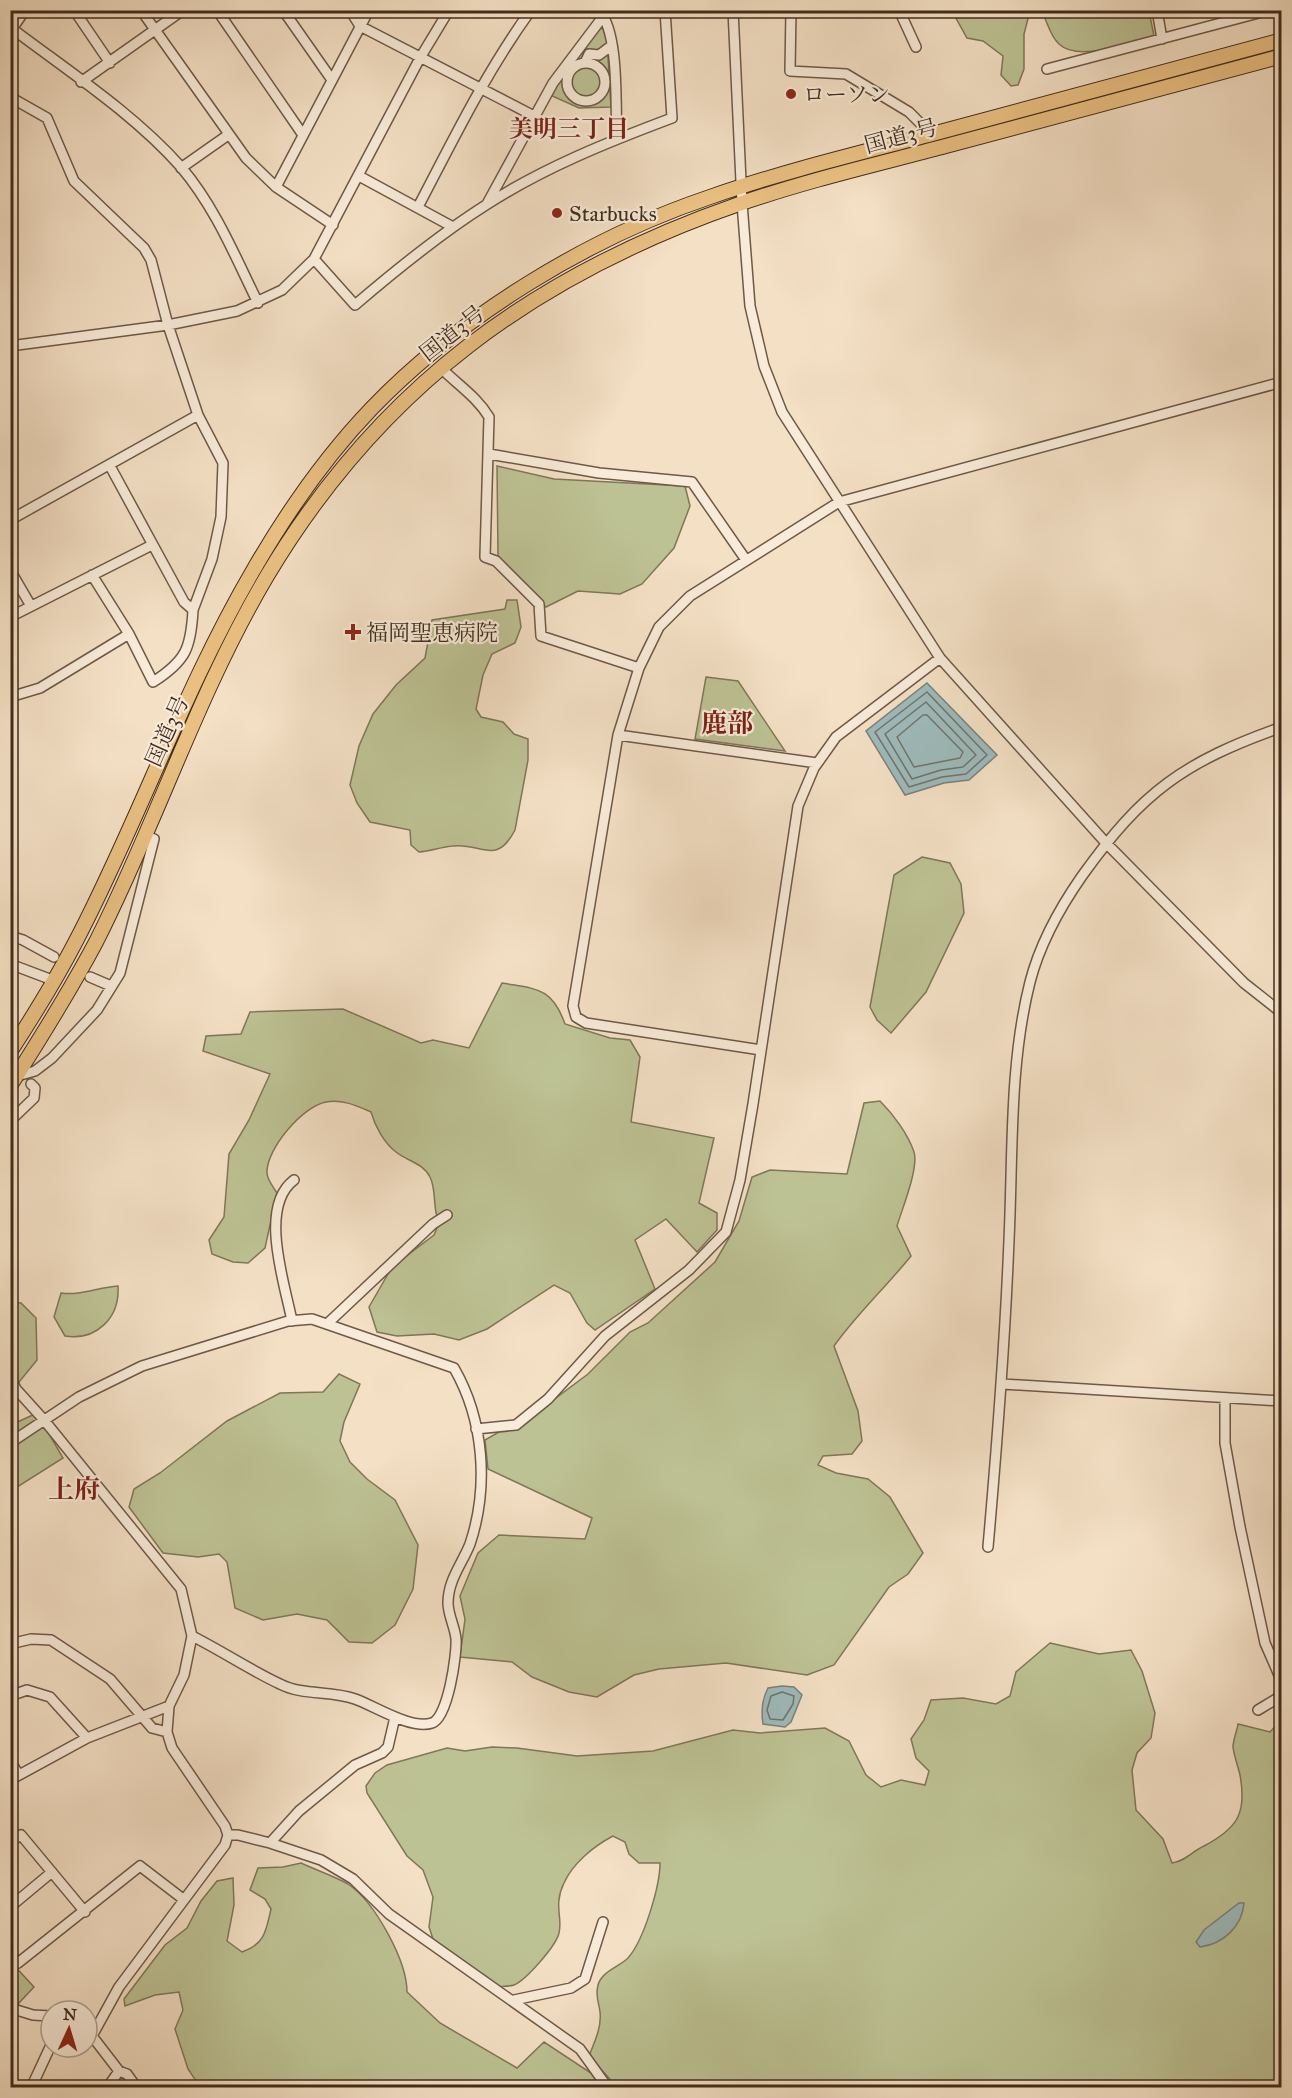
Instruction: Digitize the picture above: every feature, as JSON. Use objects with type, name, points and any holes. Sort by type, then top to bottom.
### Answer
[{"type":"highway","name":"国道3号","points":[[10,1052],[55,981],[78,937],[217,634],[297,500],[372,408],[471,324],[538,278],[625,231],[707,198],[833,158],[1281,40]]},
{"type":"highway","name":"国道3号","points":[[14,1081],[96,941],[212,683],[266,577],[318,498],[341,469],[384,420],[441,368],[520,308],[588,267],[742,203],[1281,56]]},
{"type":"street","points":[[25,10],[11,29],[137,125],[181,168],[212,210],[258,303]]},
{"type":"street","points":[[74,10],[110,63]]},
{"type":"street","points":[[141,10],[246,158],[276,187],[333,225]]},
{"type":"street","points":[[81,82],[183,10]]},
{"type":"street","points":[[217,10],[303,135]]},
{"type":"street","points":[[284,10],[332,80]]},
{"type":"street","points":[[350,10],[360,26],[534,116]]},
{"type":"street","points":[[276,187],[369,10]]},
{"type":"street","points":[[10,346],[168,325],[237,310],[258,303],[282,290],[315,259],[420,58],[449,10]]},
{"type":"street","points":[[418,207],[480,88],[531,10]]},
{"type":"street","points":[[315,259],[355,304],[453,227],[487,204],[558,165],[617,138],[672,118],[665,10]]},
{"type":"street","points":[[733,10],[741,188],[750,306],[764,366],[782,412],[940,658],[1106,843],[1244,983],[1281,1013]]},
{"type":"street","points":[[791,10],[790,71],[846,74],[909,112],[931,134]]},
{"type":"street","points":[[899,10],[916,47]]},
{"type":"street","points":[[1157,10],[1162,39]]},
{"type":"street","points":[[1047,69],[1270,10]]},
{"type":"street","points":[[604,12],[611,46],[617,138]]},
{"type":"street","points":[[487,204],[553,83],[604,12]]},
{"type":"street","points":[[585,63],[585,57],[589,54],[599,55],[611,46]]},
{"type":"street","points":[[585,63],[594,64],[603,72],[606,83],[601,94],[591,101],[573,96],[567,84],[570,71],[585,63]]},
{"type":"street","points":[[553,83],[567,84]]},
{"type":"street","points":[[10,97],[47,118],[74,181],[144,248],[151,260],[168,325],[198,415],[223,463],[221,518],[214,549],[193,610],[192,640],[175,668],[153,682],[129,634],[92,575]]},
{"type":"street","points":[[181,168],[228,135]]},
{"type":"street","points":[[359,176],[453,227]]},
{"type":"street","points":[[441,368],[464,392],[477,398],[489,417],[484,557],[496,561],[539,604],[541,636],[639,668]]},
{"type":"street","points":[[761,1050],[586,1023],[576,1017],[573,1006],[618,735],[639,668],[659,627],[690,596],[839,502],[1281,382]]},
{"type":"street","points":[[10,520],[198,415]]},
{"type":"street","points":[[489,454],[599,473],[692,482],[746,560]]},
{"type":"street","points":[[110,466],[184,602],[193,610]]},
{"type":"street","points":[[10,617],[152,545]]},
{"type":"street","points":[[10,570],[31,606]]},
{"type":"street","points":[[10,697],[40,688],[129,634]]},
{"type":"street","points":[[476,1429],[516,1425],[555,1391],[605,1336],[689,1270],[726,1232],[740,1180],[798,806],[817,763],[836,737],[940,658]]},
{"type":"street","points":[[988,1547],[1003,1384],[1017,1068],[1030,981],[1047,934],[1067,898],[1106,843],[1149,795],[1203,759],[1281,727]]},
{"type":"street","points":[[618,735],[817,763]]},
{"type":"street","points":[[14,1081],[35,1071],[52,1058],[98,1010],[120,973],[154,839],[144,835]]},
{"type":"street","points":[[10,936],[23,940],[54,957]]},
{"type":"street","points":[[10,964],[55,981]]},
{"type":"street","points":[[90,978],[111,986]]},
{"type":"street","points":[[10,1121],[34,1098],[35,1088],[31,1084]]},
{"type":"street","points":[[292,1320],[277,1251],[277,1210],[285,1187],[294,1180]]},
{"type":"street","points":[[327,1324],[433,1224],[447,1215]]},
{"type":"street","points":[[10,1443],[95,1388],[142,1366],[292,1320],[312,1319],[454,1368],[464,1384],[476,1429],[482,1465],[478,1518],[468,1549],[452,1580],[448,1604],[456,1640],[448,1697],[441,1718],[433,1723],[425,1724],[395,1717],[354,1698],[327,1692],[303,1692],[281,1685],[192,1636]]},
{"type":"street","points":[[10,1377],[22,1396],[181,1589],[192,1636],[184,1675],[169,1706],[167,1732],[172,1748],[225,1826],[228,1835],[225,1845],[119,1987],[99,2020]]},
{"type":"street","points":[[1003,1384],[1281,1401]]},
{"type":"street","points":[[1225,1398],[1226,1443],[1240,1527],[1265,1643],[1281,1679]]},
{"type":"street","points":[[10,1644],[31,1639],[51,1640],[110,1679],[152,1728],[167,1732]]},
{"type":"street","points":[[10,1696],[27,1690],[50,1697],[87,1738]]},
{"type":"street","points":[[1258,1710],[1278,1698],[1281,1690]]},
{"type":"street","points":[[10,1761],[15,1778],[87,1738],[169,1706]]},
{"type":"street","points":[[270,1843],[299,1811],[355,1765],[382,1753],[388,1747],[395,1717]]},
{"type":"street","points":[[10,1842],[21,1835],[85,1912]]},
{"type":"street","points":[[228,1835],[270,1843],[321,1860],[353,1879],[389,1914],[514,2000],[580,2049],[608,2088]]},
{"type":"street","points":[[10,1954],[18,1963],[140,1866],[183,1899]]},
{"type":"street","points":[[10,1908],[52,1872]]},
{"type":"street","points":[[514,2000],[572,1988],[585,1979],[603,1923]]},
{"type":"street","points":[[10,2008],[39,2015]]},
{"type":"street","points":[[99,2047],[118,2071],[127,2074],[137,2088]]},
{"type":"street","points":[[31,2088],[44,2059]]},
{"type":"street","points":[[107,2088],[118,2071]]},
{"type":"green space","points":[[1046,10],[1149,11],[1154,36],[1105,49],[1079,52],[1068,49],[1056,41],[1044,16]]},
{"type":"green space","points":[[952,11],[1030,11],[1024,34],[1024,69],[1018,85],[1011,86],[1001,75],[1003,56],[983,41],[967,38]]},
{"type":"green space","points":[[599,28],[603,29],[607,41],[611,107],[579,108],[550,95]]},
{"type":"green space","points":[[497,466],[554,479],[685,486],[690,506],[674,548],[642,584],[620,594],[578,591],[546,607],[510,576],[498,556]]},
{"type":"green space","points":[[507,600],[517,600],[521,627],[515,643],[492,654],[483,675],[476,709],[481,717],[503,722],[514,734],[528,739],[528,760],[515,830],[501,848],[494,850],[463,846],[419,852],[411,845],[410,830],[370,822],[357,803],[350,785],[359,746],[373,714],[396,685],[425,658],[432,620],[505,609]]},
{"type":"green space","points":[[706,677],[738,681],[785,751],[695,739]]},
{"type":"green space","points":[[922,857],[950,863],[961,884],[964,913],[926,992],[891,1033],[877,1020],[870,1007],[894,875]]},
{"type":"green space","points":[[502,983],[533,989],[548,996],[560,1012],[565,1024],[610,1038],[630,1040],[640,1057],[631,1122],[714,1138],[699,1203],[717,1213],[717,1230],[697,1252],[666,1219],[635,1240],[655,1289],[595,1330],[587,1323],[570,1293],[554,1285],[487,1329],[459,1340],[434,1334],[397,1336],[377,1332],[369,1307],[392,1267],[434,1235],[439,1223],[433,1188],[430,1177],[423,1168],[400,1155],[388,1144],[371,1112],[350,1104],[332,1101],[317,1105],[307,1111],[288,1130],[273,1152],[267,1173],[277,1193],[265,1248],[248,1263],[233,1262],[212,1254],[209,1240],[224,1217],[229,1154],[249,1120],[270,1074],[203,1051],[206,1036],[241,1034],[250,1012],[343,1009],[421,1043],[433,1040],[469,1048]]},
{"type":"green space","points":[[880,1101],[900,1125],[914,1152],[912,1178],[897,1226],[911,1256],[834,1346],[858,1411],[862,1441],[852,1454],[823,1456],[818,1465],[836,1473],[868,1479],[890,1497],[923,1553],[908,1574],[889,1587],[834,1665],[807,1675],[726,1663],[659,1669],[634,1675],[597,1697],[569,1692],[532,1677],[512,1662],[460,1657],[465,1619],[460,1596],[478,1553],[499,1535],[585,1539],[592,1518],[488,1469],[485,1440],[549,1403],[588,1374],[630,1332],[648,1323],[715,1262],[739,1221],[752,1177],[770,1170],[847,1174],[864,1103]]},
{"type":"green space","points":[[118,1286],[115,1308],[104,1325],[87,1335],[65,1336],[54,1317],[61,1293]]},
{"type":"green space","points":[[10,1302],[21,1303],[36,1318],[37,1360],[11,1392]]},
{"type":"green space","points":[[339,1374],[360,1384],[344,1422],[340,1441],[350,1462],[367,1479],[395,1500],[418,1545],[413,1589],[395,1625],[372,1643],[349,1642],[327,1620],[297,1614],[263,1620],[235,1608],[227,1562],[219,1554],[198,1557],[163,1553],[129,1507],[134,1489],[160,1473],[227,1421],[280,1393],[323,1392]]},
{"type":"green space","points":[[37,1413],[63,1458],[11,1491],[11,1425]]},
{"type":"green space","points":[[1050,1643],[1099,1654],[1131,1650],[1142,1671],[1155,1713],[1151,1738],[1137,1753],[1132,1770],[1136,1810],[1163,1839],[1172,1863],[1185,1858],[1225,1833],[1237,1818],[1242,1800],[1240,1775],[1233,1747],[1238,1724],[1270,1732],[1281,1720],[1281,2087],[617,2087],[589,2056],[600,2023],[597,1989],[603,1976],[628,1958],[640,1939],[654,1898],[660,1863],[639,1863],[629,1854],[625,1842],[613,1836],[592,1850],[578,1862],[561,1891],[559,1933],[547,1954],[519,1982],[512,1986],[495,1987],[433,1939],[429,1927],[433,1897],[423,1870],[407,1856],[367,1793],[366,1786],[375,1773],[387,1765],[447,1748],[465,1751],[492,1747],[517,1748],[577,1756],[653,1751],[733,1730],[760,1733],[825,1728],[849,1741],[866,1775],[881,1787],[901,1780],[925,1785],[929,1771],[916,1758],[911,1739],[924,1720],[931,1700],[963,1698],[996,1704],[1010,1696],[1016,1672]]},
{"type":"green space","points":[[301,1863],[348,1884],[369,1904],[388,1933],[402,1965],[407,1992],[440,2023],[517,2068],[544,2042],[594,2075],[602,2087],[200,2087],[188,2069],[175,2029],[183,2010],[179,1992],[155,1995],[125,2006],[124,1999],[165,1945],[187,1928],[201,1901],[217,1881],[233,1878],[234,1905],[227,1941],[242,1952],[256,1945],[266,1930],[271,1909],[265,1899],[250,1890],[258,1868],[283,1867]]},
{"type":"green space","points":[[11,1962],[34,1987],[17,2005],[11,2002]]},
{"type":"water","points":[[927,683],[997,755],[969,780],[944,783],[905,795],[866,731]]},
{"type":"water","points":[[794,1687],[802,1695],[791,1722],[785,1727],[763,1724],[762,1705],[768,1688]]},
{"type":"water","points":[[1239,1903],[1244,1903],[1240,1920],[1230,1933],[1216,1942],[1200,1947],[1196,1942],[1204,1930]]},
{"type":"place","name":"ローソン","points":[[791,94]]},
{"type":"place","name":"Starbucks","points":[[557,213]]},
{"type":"place","name":"福岡聖恵病院","points":[[353,632]]},
{"type":"district","name":"美明三丁目","points":[[569,129]]},
{"type":"district","name":"鹿部","points":[[727,723]]},
{"type":"district","name":"上府","points":[[74,1489]]}]
